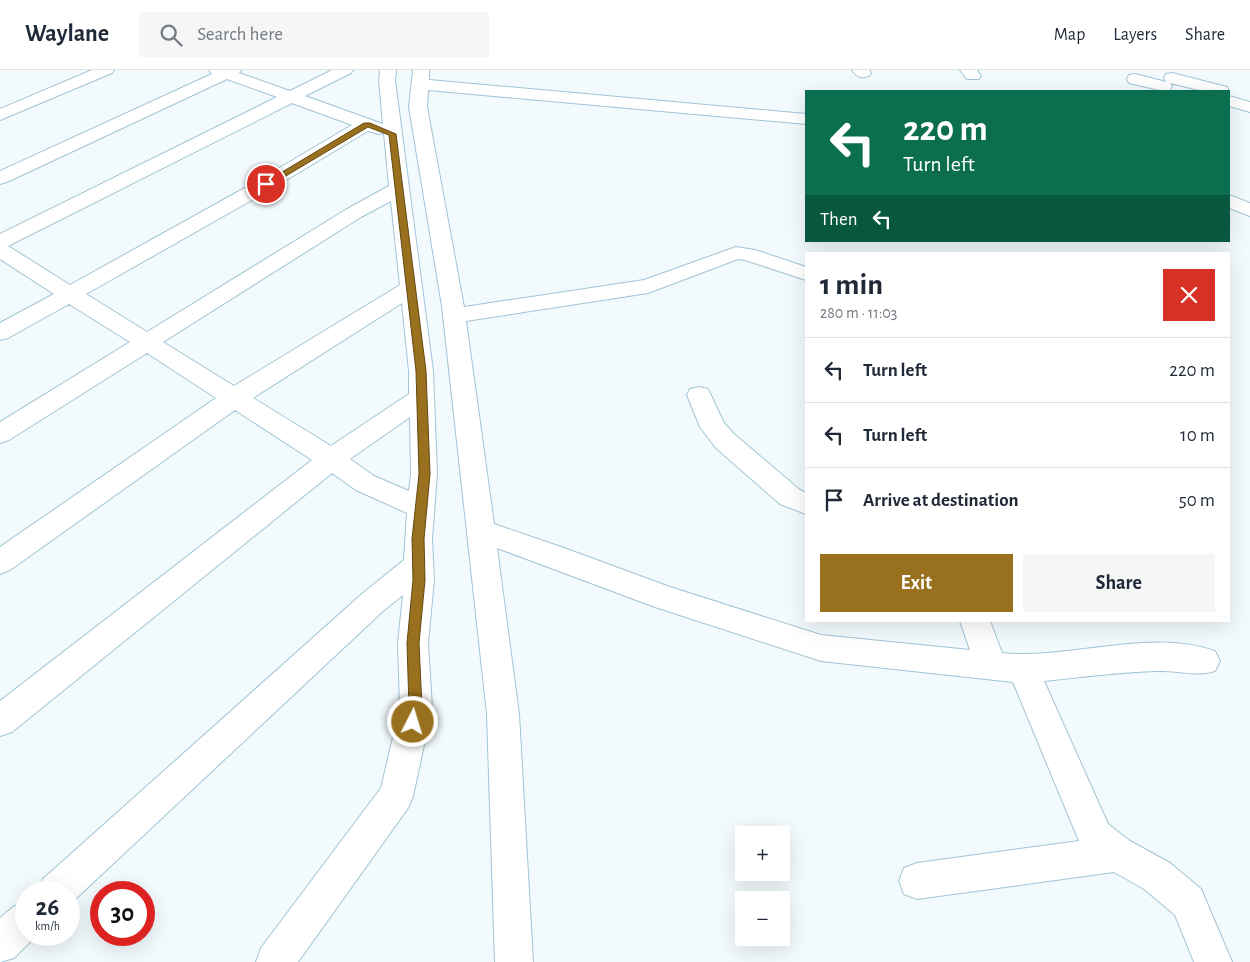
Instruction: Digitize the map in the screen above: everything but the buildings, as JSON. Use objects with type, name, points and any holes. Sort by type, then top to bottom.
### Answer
[{"type":"street","points":[[0,115],[106,70]]},
{"type":"street","points":[[275,962],[396,796],[416,708],[413,643],[419,565],[418,539],[424,474],[421,371],[398,189],[380,129],[388,70]]},
{"type":"street","points":[[0,178],[225,71],[380,129]]},
{"type":"street","points":[[0,242],[341,71]]},
{"type":"street","points":[[1124,90],[1142,73],[1170,81],[1216,90]]},
{"type":"street","points":[[420,77],[805,112]]},
{"type":"street","points":[[420,77],[805,119]]},
{"type":"street","points":[[420,77],[418,107],[454,316],[503,714],[514,962]]},
{"type":"street","points":[[1170,81],[1193,90]]},
{"type":"street","points":[[1230,93],[1250,99]]},
{"type":"street","points":[[0,99],[16,108]]},
{"type":"street","points":[[1230,101],[1250,108]]},
{"type":"street","points":[[0,333],[266,184],[380,129]]},
{"type":"street","points":[[0,434],[354,214],[398,189]]},
{"type":"street","points":[[1230,201],[1250,210]]},
{"type":"street","points":[[0,250],[331,459],[365,483],[421,508]]},
{"type":"street","points":[[454,316],[648,286],[736,254],[748,254],[805,274]]},
{"type":"street","points":[[0,562],[234,398],[411,288]]},
{"type":"street","points":[[699,395],[713,427],[725,441],[790,497],[805,504]]},
{"type":"street","points":[[0,721],[331,459],[422,397]]},
{"type":"street","points":[[480,531],[554,556],[665,598],[821,648],[1007,668],[1131,658],[1165,657],[1204,661]]},
{"type":"street","points":[[68,881],[373,602],[419,565]]},
{"type":"street","points":[[976,622],[1007,668],[1095,837],[1117,854],[1157,876],[1188,902],[1213,962]]},
{"type":"street","points":[[917,881],[1117,854]]},
{"type":"street","points":[[0,944],[15,930]]},
{"type":"route","points":[[266,184],[367,124],[392,134],[421,371],[424,474],[418,539],[419,580],[413,643],[416,708],[413,722]]}]
